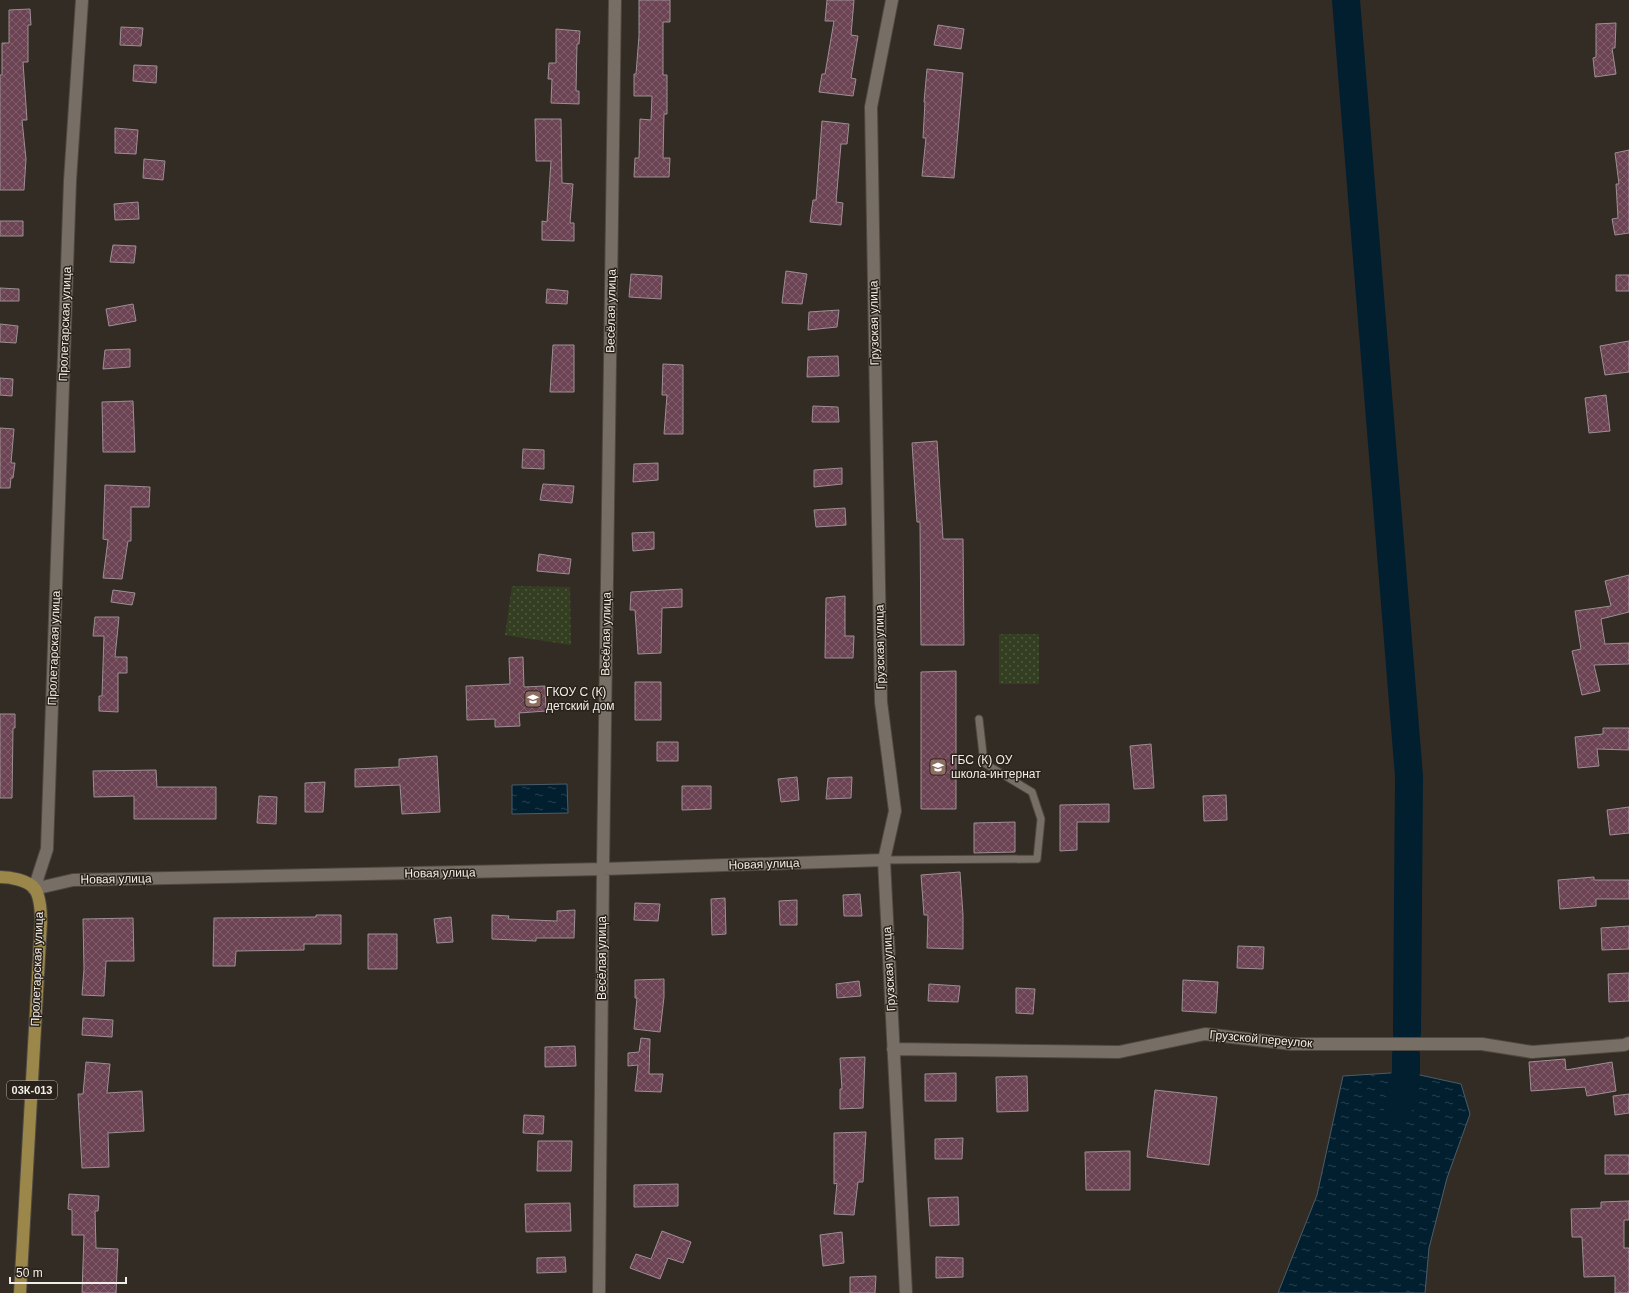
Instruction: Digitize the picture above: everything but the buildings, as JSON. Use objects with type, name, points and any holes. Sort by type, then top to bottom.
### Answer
[{"type":"main road","points":[[0,877],[23,881],[34,889]]},
{"type":"main road","name":"Пролетарская улица","points":[[20,1293],[41,922],[40,908],[34,889]]},
{"type":"street","name":"Пролетарская улица","points":[[34,889],[47,849],[70,180],[82,0]]},
{"type":"street","name":"Весёлая улица","points":[[600,1293],[603,869],[615,0]]},
{"type":"street","name":"Грузская улица","points":[[892,0],[870,107],[881,702],[895,811],[884,860],[906,1293]]},
{"type":"street","name":"Новая улица","points":[[34,889],[73,880],[603,869],[884,860]]},
{"type":"street","name":"Грузской переулок","points":[[894,1049],[1119,1052],[1204,1034],[1291,1044],[1482,1044],[1532,1052],[1624,1045],[1629,1043]]},
{"type":"lane","points":[[884,860],[1037,858],[1041,819],[1032,792],[984,763],[978,719]]},
{"type":"green space","points":[[512,586],[570,587],[571,645],[505,635]]},
{"type":"green space","points":[[999,634],[1039,634],[1039,684],[999,684]]},
{"type":"water","points":[[567,784],[568,813],[512,814],[512,785]]},
{"type":"water","points":[[1406,1072],[1461,1084],[1470,1114],[1447,1178],[1429,1248],[1425,1293],[1278,1293],[1317,1195],[1343,1076]]},
{"type":"waterway","points":[[1346,0],[1409,776],[1407,1033]]},
{"type":"waterway","points":[[1398,1108],[1406,1072],[1406,1055]]},
{"type":"place","name":"ГКОУ С (К) детский дом","points":[[533,699]]},
{"type":"place","name":"ГБС (К) ОУ школа-интернат","points":[[938,767]]}]
